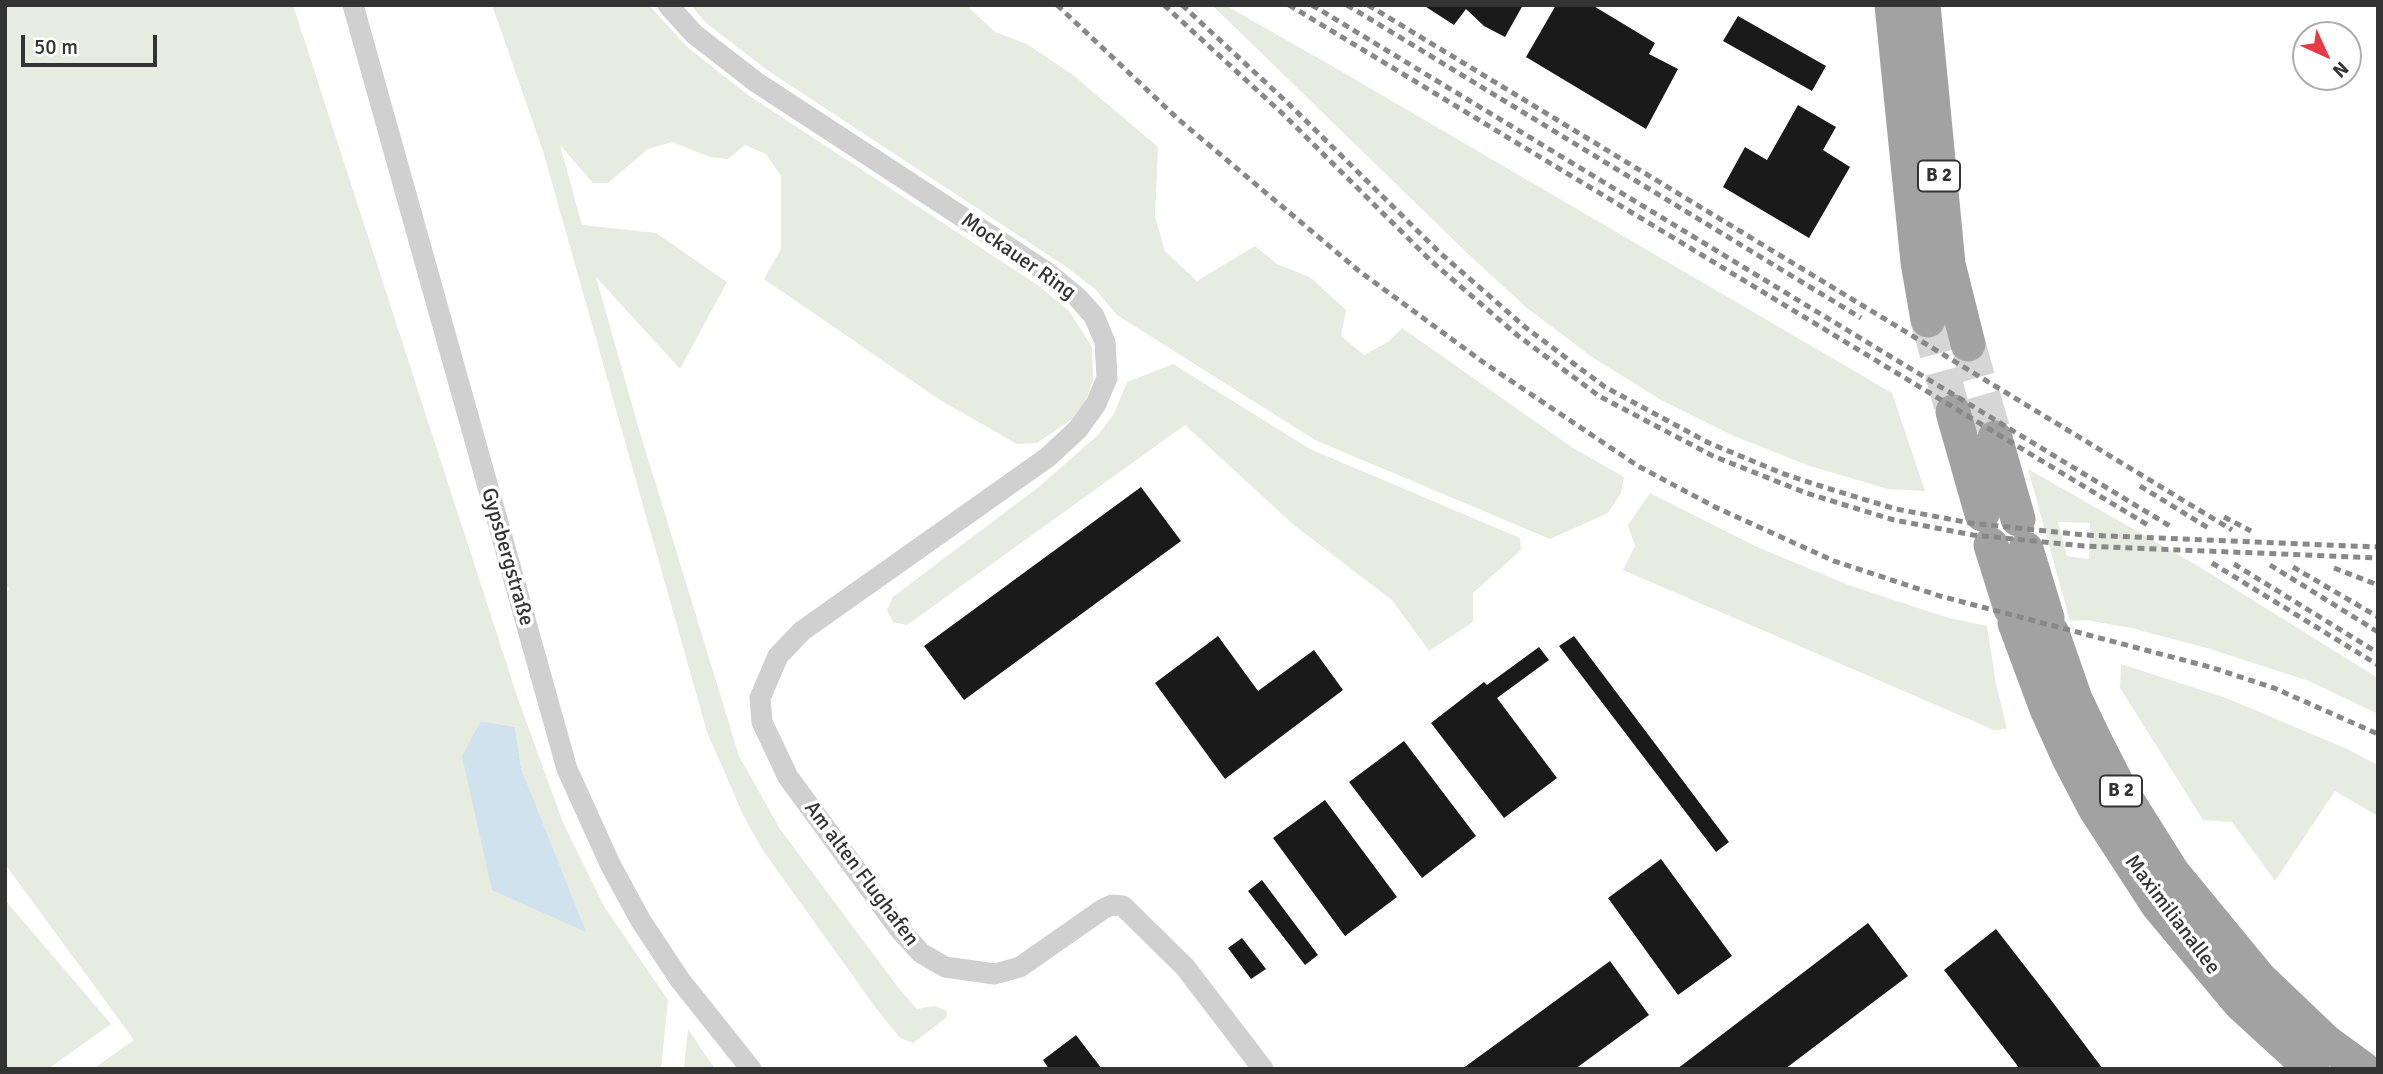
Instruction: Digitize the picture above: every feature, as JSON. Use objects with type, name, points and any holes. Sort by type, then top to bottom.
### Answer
[{"type":"highway","name":"B 2","points":[[1892,5],[1918,262],[1928,320]]},
{"type":"highway","name":"B 2","points":[[1923,5],[1948,264],[1968,344]]},
{"type":"highway","name":"Maximilianallee","points":[[1953,412],[1986,529],[2031,620],[2042,698],[2095,808],[2158,905],[2240,1003],[2312,1069]]},
{"type":"highway","name":"B 2","points":[[1994,438],[2022,534],[2031,620],[2075,699],[2118,786],[2172,872],[2260,979],[2326,1042],[2363,1069]]},
{"type":"street","name":"Gypsbergstraße","points":[[353,5],[567,769],[611,866],[641,921],[680,980],[751,1069]]},
{"type":"street","name":"Mockauer Ring","points":[[668,5],[694,34],[756,82],[1048,273],[1079,298],[1094,316],[1105,342],[1107,378],[1096,404],[1078,429],[1048,457],[839,605]]},
{"type":"street","name":"Am alten Flughafen","points":[[839,605],[802,631],[778,656],[760,698],[762,722],[788,777],[914,946],[945,967],[995,974],[1020,967],[1102,909],[1112,905],[1123,906],[1185,967],[1263,1069]]},
{"type":"shaded area","points":[[5,5],[293,5],[518,699],[564,825],[605,908],[668,1000],[661,1069],[93,1069],[134,1040],[5,864],[5,594],[9,589],[5,584]],"holes":[[[481,721],[515,727],[521,768],[585,931]]]},
{"type":"shaded area","points":[[492,5],[649,5],[686,46],[748,95],[1039,286],[1069,311],[1092,347],[1093,380],[1086,400],[1072,419],[1037,443],[1017,444],[940,400],[764,279],[781,249],[781,176],[766,154],[745,145],[728,159],[710,157],[672,142],[648,149],[608,183],[593,183],[560,145],[582,225],[656,233],[727,282],[680,369],[596,277],[638,426],[739,756],[780,829],[900,990],[917,1009],[934,1006],[947,1011],[947,1017],[913,1043],[900,1038],[876,1008],[764,852],[744,817],[707,732],[543,151]]},
{"type":"shaded area","points":[[691,5],[966,5],[995,32],[1027,44],[1073,75],[1158,147],[1155,216],[1165,251],[1197,281],[1255,246],[1277,264],[1310,277],[1346,310],[1341,336],[1364,355],[1388,342],[1402,328],[1573,448],[1624,477],[1621,493],[1608,513],[1550,539],[1315,440],[1117,315],[1095,289],[1068,268],[767,70],[705,22]]},
{"type":"shaded area","points":[[1212,5],[1225,5],[1332,66],[1892,393],[1925,491],[1888,489],[1810,466],[1734,436],[1661,400],[1592,357],[1527,308],[1467,253]]},
{"type":"shaded area","points":[[1173,364],[1310,449],[1520,538],[1521,550],[1473,593],[1473,622],[1429,651],[1392,600],[1295,526],[1185,425],[907,625],[893,622],[887,610],[893,597],[1040,486],[1098,435],[1114,414],[1127,382]]},
{"type":"shaded area","points":[[2028,469],[2198,566],[2378,678],[2378,714],[2309,681],[2207,648],[2131,628],[2086,620],[2070,621]],"holes":[[[2058,522],[2090,523],[2089,559],[2067,556]]]},
{"type":"shaded area","points":[[1650,493],[1755,546],[1851,586],[1949,618],[1987,626],[1996,684],[2007,729],[1994,730],[1623,570],[1635,546],[1628,525]]},
{"type":"shaded area","points":[[2121,664],[2226,698],[2345,748],[2378,765],[2378,816],[2335,791],[2275,881],[2232,822],[2203,820],[2120,688]]},
{"type":"shaded area","points":[[5,900],[111,1024],[48,1069],[5,1069]]},
{"type":"shaded area","points":[[688,1029],[715,1069],[684,1069]]},
{"type":"water","points":[[481,721],[515,727],[521,768],[586,932],[492,890],[462,756]]},
{"type":"building","points":[[1423,5],[1523,5],[1505,37],[1484,26],[1466,9],[1454,25]]},
{"type":"building","points":[[1556,5],[1592,5],[1655,43],[1649,54],[1678,69],[1646,129],[1526,57]]},
{"type":"building","points":[[1738,16],[1826,66],[1812,91],[1723,41]]},
{"type":"building","points":[[1798,105],[1836,127],[1823,150],[1850,167],[1809,238],[1723,187],[1745,147],[1767,160]]},
{"type":"building","points":[[1141,487],[1181,541],[964,700],[924,646]]},
{"type":"building","points":[[1218,636],[1258,691],[1314,650],[1343,690],[1225,779],[1155,683]]},
{"type":"building","points":[[1574,636],[1729,842],[1716,852],[1559,646]]},
{"type":"building","points":[[1539,647],[1549,660],[1497,698],[1557,778],[1504,818],[1431,723],[1484,682],[1487,685]]},
{"type":"building","points":[[1404,741],[1476,836],[1422,878],[1349,782]]},
{"type":"building","points":[[1325,800],[1397,897],[1345,936],[1273,838]]},
{"type":"building","points":[[1661,859],[1732,956],[1678,995],[1608,898]]},
{"type":"building","points":[[1262,880],[1318,955],[1305,965],[1248,891]]},
{"type":"building","points":[[1868,923],[1908,976],[1785,1069],[1677,1069]]},
{"type":"building","points":[[1996,929],[2103,1069],[2020,1069],[1944,970]]},
{"type":"building","points":[[1242,938],[1266,969],[1251,979],[1228,948]]},
{"type":"building","points":[[1610,961],[1649,1015],[1575,1069],[1462,1069]]},
{"type":"building","points":[[1076,1035],[1102,1069],[1049,1069],[1043,1060]]},
{"type":"tunnel","points":[[1928,320],[1953,412]]},
{"type":"tunnel","points":[[1968,344],[1995,438]]},
{"type":"railway","points":[[1057,5],[1178,119],[1359,271],[1483,362],[1638,466],[1717,508],[1834,561],[1940,596],[2210,667],[2274,688],[2378,734]]},
{"type":"railway","points":[[1164,5],[1283,114],[1430,260],[1517,335],[1599,396],[1713,456],[1806,493],[1894,520],[1973,535],[2084,546],[2378,558]]},
{"type":"railway","points":[[1182,5],[1291,106],[1439,252],[1525,327],[1605,387],[1709,443],[1784,474],[1830,489],[1896,509],[1970,523],[2084,535],[2378,547]]},
{"type":"railway","points":[[1289,5],[2151,527]]},
{"type":"railway","points":[[1312,5],[2173,528]]},
{"type":"railway","points":[[1347,5],[1861,318]]},
{"type":"railway","points":[[1368,5],[2232,530]]},
{"type":"railway","points":[[2140,486],[2210,529]]},
{"type":"railway","points":[[2224,517],[2251,531]]},
{"type":"railway","points":[[2212,563],[2378,665]]},
{"type":"railway","points":[[2234,564],[2378,653]]},
{"type":"railway","points":[[2270,565],[2378,632]]},
{"type":"railway","points":[[2293,567],[2378,617]]},
{"type":"railway","points":[[2334,568],[2378,585]]}]
